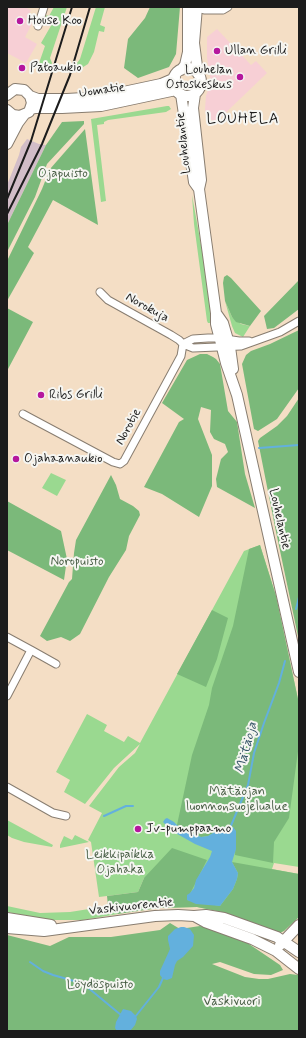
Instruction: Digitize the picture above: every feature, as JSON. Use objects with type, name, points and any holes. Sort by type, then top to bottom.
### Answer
[{"type":"main road","points":[[193,7],[194,43],[198,74],[201,84],[195,94],[187,96],[179,92],[174,85],[178,74],[185,65],[193,7]]},
{"type":"main road","points":[[178,74],[190,69],[198,74]]},
{"type":"main road","name":"Uomatie","points":[[10,90],[24,90],[30,96],[38,99],[100,97],[161,84],[178,74]]},
{"type":"main road","name":"Uomatie","points":[[7,110],[15,116],[35,108],[101,106],[179,92]]},
{"type":"main road","name":"Louhelantie","points":[[179,92],[194,182],[199,189]]},
{"type":"main road","name":"Louhelantie","points":[[195,94],[193,108],[201,180],[199,189],[216,313],[215,321],[225,342],[299,672]]},
{"type":"main road","points":[[7,144],[18,123],[32,103],[30,96]]},
{"type":"main road","points":[[7,110],[9,121],[7,135]]},
{"type":"main road","name":"Vaskivuorentie","points":[[7,928],[44,931],[155,916],[206,915],[224,918],[256,929],[298,948]]},
{"type":"main road","name":"Vaskivuorentie","points":[[194,916],[205,922],[252,939],[276,951],[299,969]]},
{"type":"main road","name":"Vaskivuorentie","points":[[7,918],[42,925],[71,927]]},
{"type":"main road","points":[[276,951],[283,941],[299,925]]},
{"type":"main road","points":[[288,960],[298,948]]},
{"type":"street","points":[[38,26],[44,7]]},
{"type":"street","points":[[193,7],[223,10],[228,7]]},
{"type":"street","name":"Norokuja","points":[[100,292],[108,300],[171,334],[183,344]]},
{"type":"street","points":[[183,344],[193,340],[225,342],[241,346],[280,332],[299,321]]},
{"type":"street","name":"Norotie","points":[[23,414],[113,462],[120,464],[124,461],[181,356],[183,344]]},
{"type":"street","points":[[7,637],[56,664]]},
{"type":"street","points":[[7,696],[31,650]]},
{"type":"street","points":[[7,787],[53,812],[66,816]]},
{"type":"shaded area","points":[[7,7],[25,7],[31,10],[28,15],[34,20],[25,37],[37,44],[26,63],[7,53]]},
{"type":"shaded area","points":[[217,29],[251,65],[256,61],[267,73],[215,123],[206,114],[205,109],[206,96],[211,82],[207,58],[207,37]]},
{"type":"shaded area","points":[[27,139],[46,145],[7,225],[7,185],[21,147]]},
{"type":"green space","points":[[54,7],[67,7],[50,58],[52,63],[49,72],[38,66],[45,46],[41,43],[52,24],[46,20],[45,15],[49,16]]},
{"type":"green space","points":[[96,7],[105,7],[100,25],[105,27],[104,32],[99,31],[94,52],[88,64],[80,69],[77,69],[77,63],[80,59]]},
{"type":"green space","points":[[150,7],[180,7],[176,54],[169,67],[138,78],[124,68],[128,39],[145,18]]},
{"type":"green space","points":[[167,106],[171,109],[166,112],[108,120],[104,122],[104,124],[97,125],[106,201],[101,202],[91,119]]},
{"type":"green space","points":[[84,121],[84,124],[47,164],[35,197],[7,252],[7,225],[46,145],[62,122]]},
{"type":"green space","name":"Ojapuisto","points":[[85,129],[98,225],[53,200],[28,247],[34,253],[7,301],[7,261],[42,189],[50,169]]},
{"type":"green space","points":[[192,195],[213,323],[208,323],[207,321],[194,224]]},
{"type":"green space","points":[[227,275],[261,311],[250,326],[236,322],[232,317],[225,301],[223,283],[224,277]]},
{"type":"green space","points":[[299,280],[299,309],[274,328],[267,329],[264,316]]},
{"type":"green space","points":[[225,301],[232,317],[241,324],[250,326],[243,337],[235,333]]},
{"type":"green space","points":[[7,308],[33,322],[7,371]]},
{"type":"green space","points":[[299,330],[299,388],[277,419],[258,431],[254,429],[242,364],[246,355],[251,351],[270,344]]},
{"type":"green space","points":[[200,354],[207,354],[213,357],[220,364],[228,411],[237,422],[245,474],[255,508],[217,487],[216,479],[221,459],[228,452],[225,444],[214,439],[210,432],[211,410],[201,407],[198,419],[212,455],[212,486],[199,517],[162,494],[144,487],[179,422],[184,419],[162,403],[187,360]]},
{"type":"green space","points":[[299,398],[299,641],[258,441],[287,416]]},
{"type":"green space","points":[[51,473],[66,480],[57,496],[42,488]]},
{"type":"green space","name":"Noropuisto","points":[[111,475],[120,499],[133,506],[139,511],[140,515],[129,536],[126,550],[109,577],[80,634],[70,641],[61,637],[47,641],[40,636],[72,579],[76,540]]},
{"type":"green space","points":[[7,501],[61,531],[67,559],[64,580],[7,550]]},
{"type":"green space","name":"Leikkipaikka Ojahaka","points":[[260,545],[276,596],[299,704],[299,867],[274,863],[272,869],[299,874],[240,918],[222,912],[197,907],[159,908],[144,878],[138,892],[99,897],[91,842],[88,840],[102,813],[89,806],[119,767],[135,753],[140,744],[114,768],[85,804],[64,792],[70,780],[56,772],[87,714],[107,725],[104,731],[124,742],[128,736],[140,743],[244,551]]},
{"type":"green space","name":"Mätäojan luonnonsuojelualue","points":[[260,545],[276,596],[299,704],[299,744],[289,818],[274,842],[273,863],[235,855],[236,832],[233,827],[223,827],[208,836],[201,837],[181,829],[177,825],[192,755],[209,705],[212,688],[233,626],[249,549]]},
{"type":"green space","points":[[212,610],[228,618],[217,659],[206,687],[177,674]]},
{"type":"green space","points":[[7,820],[53,845],[52,847],[24,842],[7,835]]},
{"type":"green space","points":[[75,835],[89,842],[60,848],[64,836],[72,840]]},
{"type":"green space","points":[[172,848],[207,860],[187,900],[220,906],[233,889],[237,879],[238,873],[232,862],[299,874],[299,917],[280,933],[222,912],[197,907],[159,908],[118,914],[108,906],[107,896],[138,892],[144,878]]},
{"type":"green space","points":[[7,906],[40,913],[70,912],[108,906],[118,914],[83,920],[48,920],[7,912]]},
{"type":"green space","points":[[170,923],[180,929],[200,926],[228,934],[246,942],[280,965],[283,970],[271,975],[254,974],[220,962],[212,964],[245,977],[259,979],[268,979],[290,974],[298,975],[299,1031],[7,1031],[7,935],[50,946],[69,937],[111,937],[160,930]]},
{"type":"water","points":[[167,818],[181,829],[201,837],[208,836],[223,827],[233,827],[236,831],[236,849],[232,862],[238,873],[237,879],[233,889],[220,906],[196,904],[187,900],[187,895],[194,888],[196,880],[212,851],[195,844],[172,831],[163,822]]},
{"type":"water","points":[[181,927],[190,929],[194,935],[193,946],[177,961],[172,978],[167,980],[163,979],[160,975],[160,971],[170,949],[168,936],[175,929]]},
{"type":"water","points":[[123,1009],[131,1011],[137,1019],[135,1025],[130,1031],[117,1031],[115,1028],[116,1022]]},
{"type":"waterway","points":[[259,448],[299,445]]},
{"type":"waterway","name":"Mätäoja","points":[[296,609],[299,597]]},
{"type":"waterway","name":"Mätäoja","points":[[230,828],[248,785],[254,753],[279,683],[285,661]]},
{"type":"waterway","points":[[104,816],[126,806],[133,806]]},
{"type":"waterway","points":[[30,962],[43,971],[81,983]]},
{"type":"waterway","name":"Mätäoja","points":[[135,1017],[159,987],[163,978]]},
{"type":"waterway","points":[[86,986],[121,1015]]},
{"type":"railway","points":[[7,199],[31,141],[72,7]]},
{"type":"railway","points":[[7,214],[42,144],[70,75],[90,7]]},
{"type":"place","name":"House Koo","points":[[20,21]]},
{"type":"place","name":"Ullan Grilli","points":[[217,51]]},
{"type":"place","name":"Patoaukio","points":[[22,68]]},
{"type":"place","name":"Louhelan Ostoskeskus","points":[[240,77]]},
{"type":"place","name":"Ribs Grilli","points":[[41,395]]},
{"type":"place","name":"Ojahaanaukio","points":[[16,459]]},
{"type":"place","name":"Jv-pumppaamo","points":[[138,829]]},
{"type":"district","name":"LOUHELA","points":[[243,120]]},
{"type":"park label","name":"Löydöspuisto","points":[[100,985]]},
{"type":"park label","name":"Vaskivuori","points":[[232,1002]]}]
